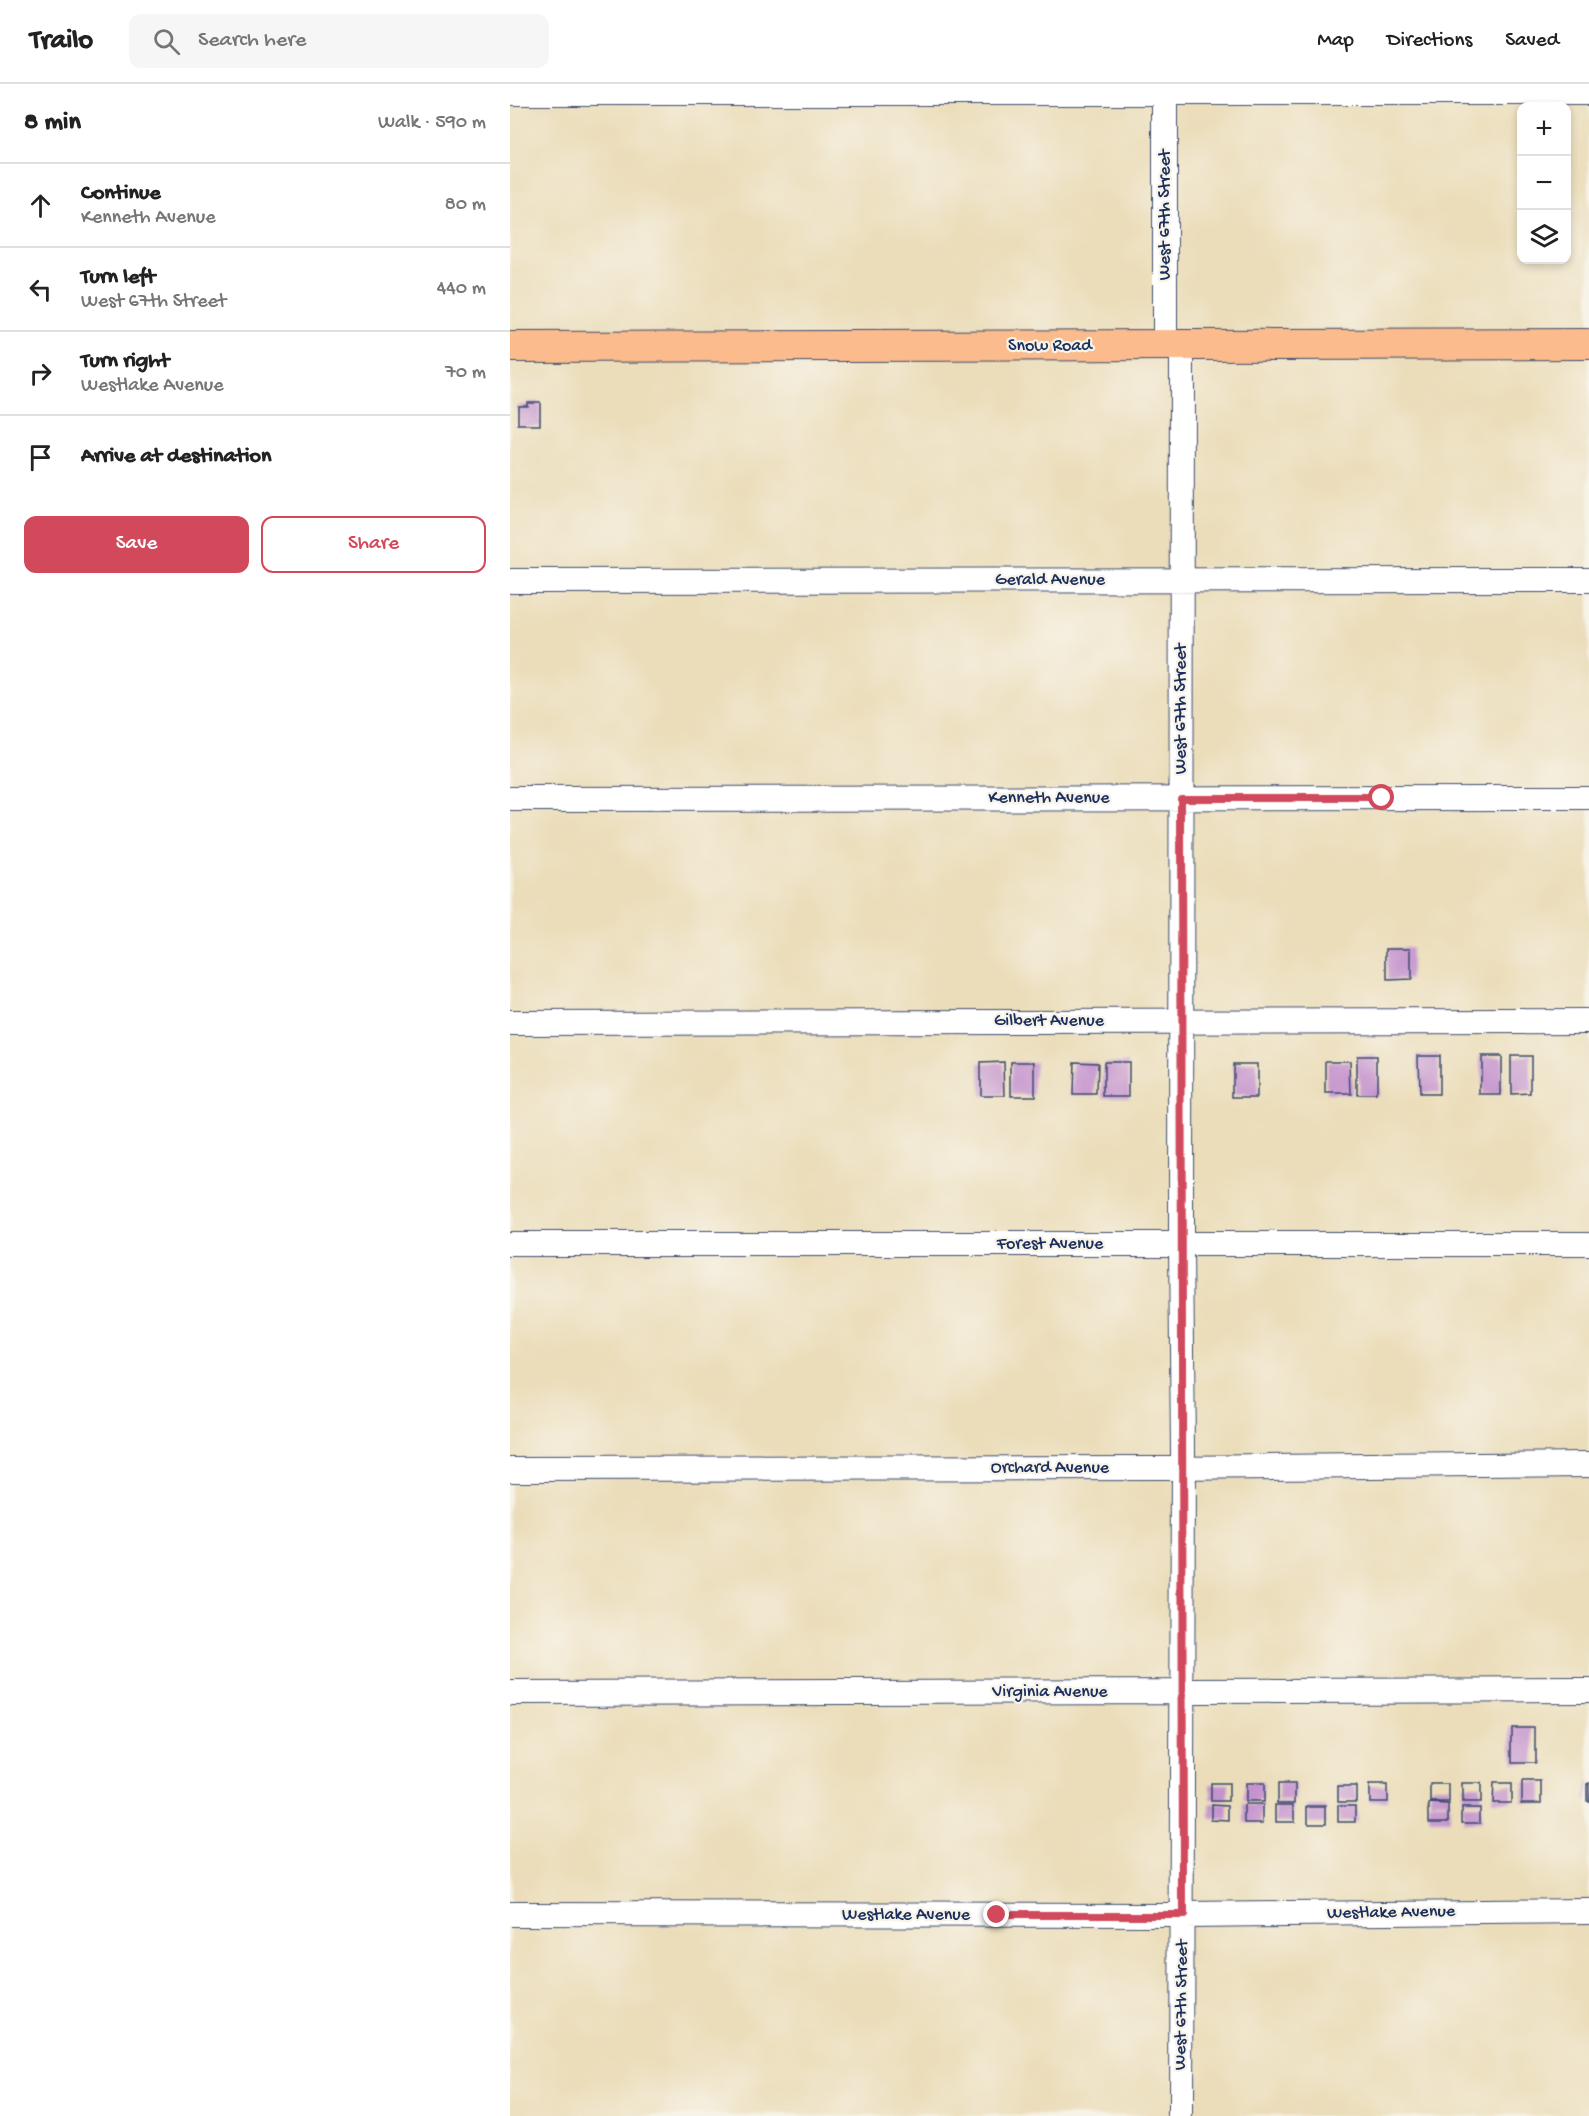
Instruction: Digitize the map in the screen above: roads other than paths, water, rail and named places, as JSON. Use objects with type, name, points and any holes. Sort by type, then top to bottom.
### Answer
[{"type":"main road","name":"Snow Road","points":[[510,347],[1589,344]]},
{"type":"street","points":[[510,93],[1165,88],[1589,93]]},
{"type":"street","name":"West 67th Street","points":[[1165,88],[1182,580],[1183,1915],[1181,2116]]},
{"type":"street","name":"Gerald Avenue","points":[[510,581],[1589,580]]},
{"type":"street","name":"Kenneth Avenue","points":[[510,799],[1589,798]]},
{"type":"street","name":"Gilbert Avenue","points":[[510,1023],[1589,1021]]},
{"type":"street","name":"Forest Avenue","points":[[510,1244],[1589,1244]]},
{"type":"street","name":"Orchard Avenue","points":[[510,1469],[1183,1468],[1589,1464]]},
{"type":"street","name":"Virginia Avenue","points":[[510,1693],[1589,1690]]},
{"type":"street","name":"Westlake Avenue","points":[[510,1914],[1183,1915],[1589,1911]]}]
